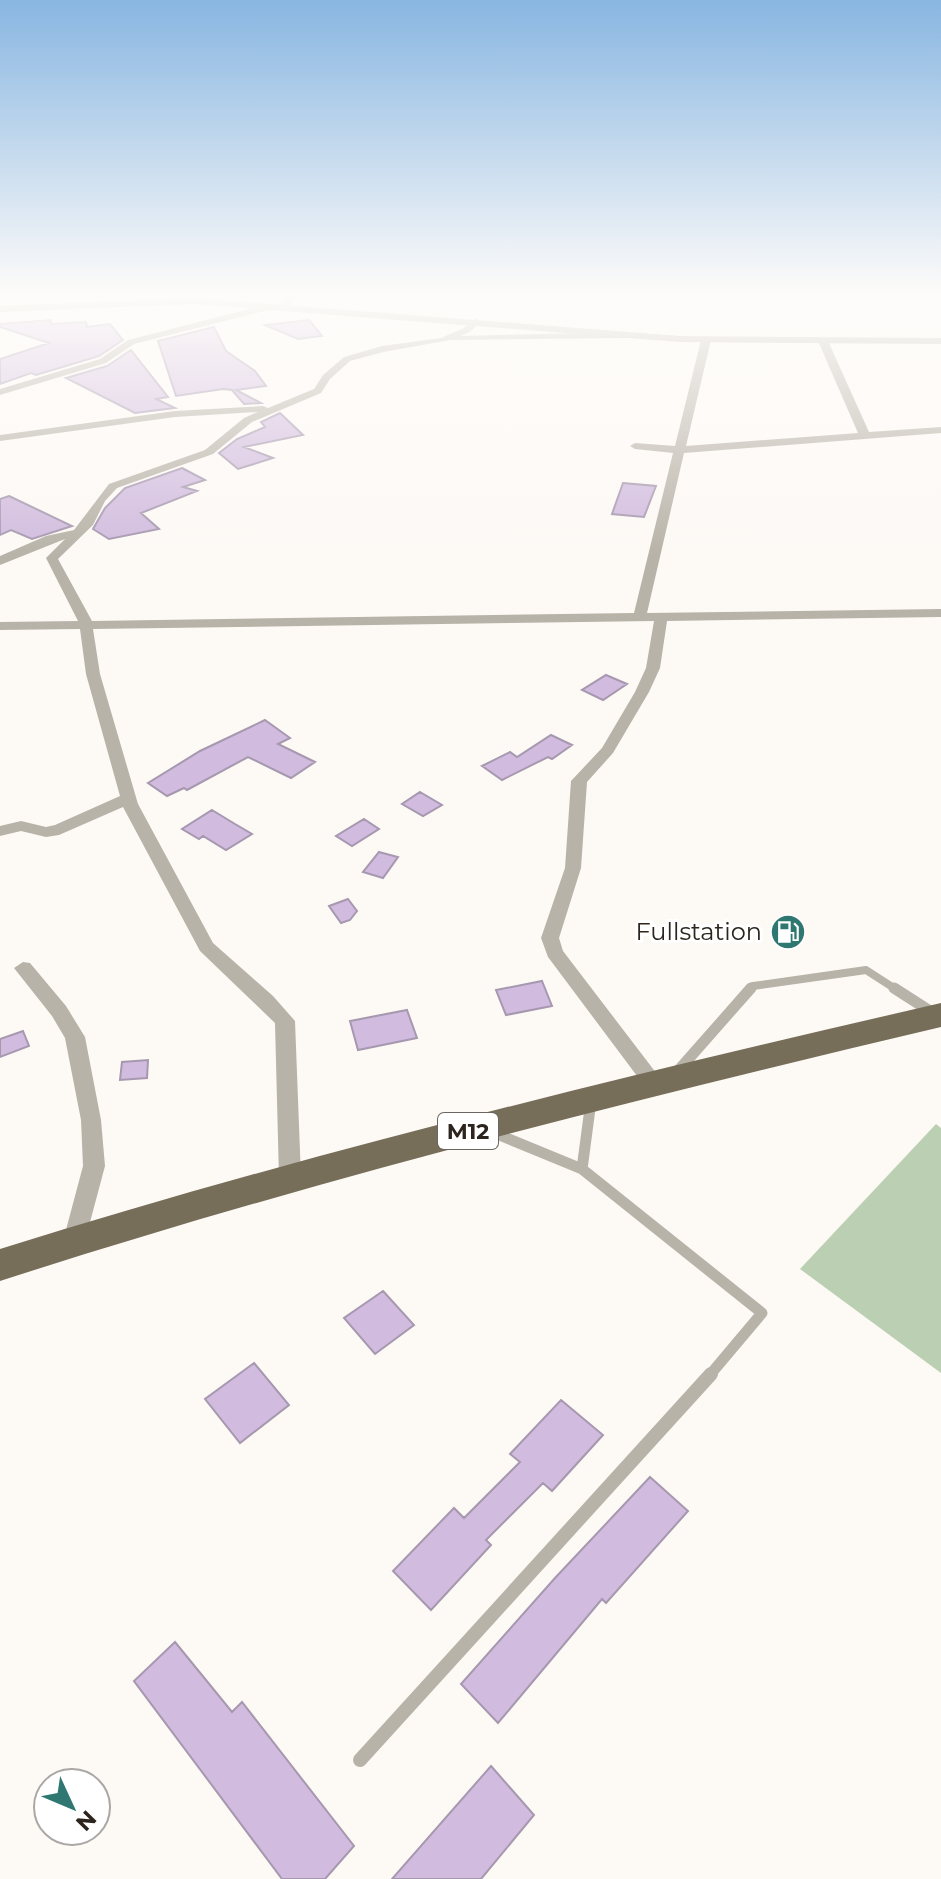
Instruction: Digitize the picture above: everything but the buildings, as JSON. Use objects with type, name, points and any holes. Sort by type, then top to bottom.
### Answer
[{"type":"highway","name":"M12","points":[[0,1265],[290,1178],[482,1127],[662,1080],[940,1016]]},
{"type":"street","points":[[0,392],[38,381]]},
{"type":"street","points":[[290,1178],[285,1021],[272,1003],[219,962],[206,947],[129,798],[93,674],[84,614],[73,602],[52,558],[89,522],[100,500],[113,486],[209,452],[248,420],[318,391],[324,381]]},
{"type":"street","points":[[639,618],[696,381]]},
{"type":"street","points":[[839,381],[865,436]]},
{"type":"street","points":[[0,438],[175,414],[273,409]]},
{"type":"street","points":[[635,446],[679,450],[941,430]]},
{"type":"street","points":[[0,561],[50,539],[78,531]]},
{"type":"street","points":[[0,626],[941,613]]},
{"type":"street","points":[[661,617],[653,668],[642,692],[608,750],[579,781],[573,868],[550,938],[554,953],[662,1080]]},
{"type":"street","points":[[0,831],[21,826],[46,832],[59,830],[129,798]]},
{"type":"street","points":[[23,968],[59,1011],[75,1037],[91,1120],[94,1166],[74,1241]]},
{"type":"lane","points":[[662,1080],[753,986],[866,970],[940,1016]]},
{"type":"lane","points":[[582,1169],[591,1099]]},
{"type":"lane","points":[[360,1760],[732,1352],[762,1313],[582,1169],[482,1127]]},
{"type":"green space","points":[[936,1124],[941,1128],[941,1373],[800,1269]]},
{"type":"place","name":"Fullstation","points":[[788,932]]}]
